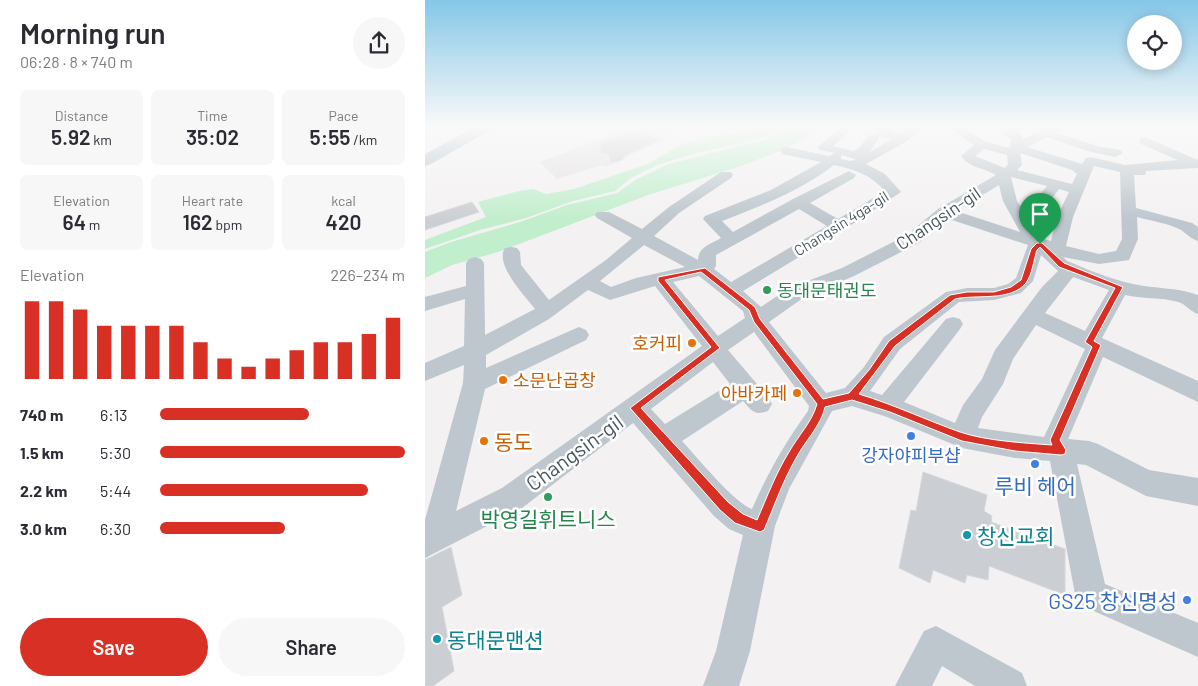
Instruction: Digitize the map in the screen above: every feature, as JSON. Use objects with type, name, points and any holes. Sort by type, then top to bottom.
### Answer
[{"type":"street","points":[[731,239],[711,219],[767,197],[821,169],[837,157]]},
{"type":"street","name":"Changsin 4ga-gil","points":[[730,291],[894,192],[880,177],[851,170],[837,157]]},
{"type":"street","points":[[587,282],[610,294],[636,284],[702,269],[707,266],[707,253],[798,202],[873,157]]},
{"type":"street","name":"Changsin-gil","points":[[968,157],[973,161],[1001,171],[1011,161]]},
{"type":"street","points":[[1004,157],[1011,161]]},
{"type":"street","name":"Changsin-gil","points":[[1012,157],[1010,201],[1030,235],[1048,247],[1061,265],[1119,287],[1179,295],[1192,300],[1198,307]]},
{"type":"street","name":"Changsin-gil","points":[[430,541],[512,498],[716,348],[795,293],[848,272],[913,239],[943,212],[1016,157]]},
{"type":"street","points":[[1116,157],[1169,177],[1198,174]]},
{"type":"street","points":[[1182,157],[1198,164]]},
{"type":"street","name":"Changsin-gil","points":[[1011,161],[1084,174]]},
{"type":"street","name":"Changsin-gil","points":[[1011,161],[1055,185],[1078,190]]},
{"type":"street","points":[[1048,247],[1065,217],[1091,161],[1198,164]]},
{"type":"street","points":[[943,212],[1048,247],[1099,259],[1123,256],[1130,239],[1127,161]]},
{"type":"street","points":[[425,372],[476,351],[547,310],[612,264],[643,237],[683,195],[726,175]]},
{"type":"street","points":[[1025,224],[1055,185]]},
{"type":"street","points":[[798,202],[839,226]]},
{"type":"street","points":[[1130,212],[1177,224],[1193,230],[1198,236]]},
{"type":"street","points":[[603,215],[702,269],[752,308],[756,320],[821,404],[819,414],[792,455],[777,483],[760,526],[733,651],[721,686]]},
{"type":"street","points":[[852,396],[872,373],[892,344],[953,297],[967,294],[994,294],[1014,289],[1024,281],[1034,249],[1048,247]]},
{"type":"street","points":[[511,259],[528,288],[547,310]]},
{"type":"street","points":[[430,541],[475,383],[475,263]]},
{"type":"street","points":[[962,437],[972,412],[991,384],[1003,356],[1031,315],[1070,269]]},
{"type":"street","points":[[660,279],[752,396],[664,439]]},
{"type":"street","points":[[1119,287],[1093,344],[1055,440],[1061,450],[1091,594],[1198,640]]},
{"type":"street","points":[[425,304],[475,290]]},
{"type":"street","points":[[1031,315],[1198,392]]},
{"type":"street","points":[[892,408],[892,400],[953,324]]},
{"type":"street","points":[[475,383],[579,335]]},
{"type":"street","points":[[821,404],[852,396],[892,408],[962,437],[1015,446],[1089,453],[1146,483],[1195,497]]},
{"type":"street","points":[[634,408],[724,506],[739,519],[760,526]]},
{"type":"street","points":[[913,686],[936,643],[1009,686]]},
{"type":"shaded area","points":[[553,157],[627,157],[605,167],[602,165],[557,179],[540,162]]},
{"type":"green space","points":[[660,157],[683,157],[657,165],[631,178],[615,191],[573,201],[526,218],[480,230],[425,249],[425,240],[486,217],[478,202],[533,189],[546,194],[574,189],[648,164]]},
{"type":"green space","points":[[696,157],[764,157],[648,195],[498,252],[452,265],[425,278],[425,252],[567,205],[617,193],[637,179],[669,164]]},
{"type":"building","points":[[610,157],[624,157],[622,160],[611,162]]},
{"type":"building","points":[[472,202],[479,212],[425,230],[425,217]]},
{"type":"building","name":"창신교회","points":[[923,472],[987,495],[984,511],[992,516],[991,522],[1065,549],[1065,595],[989,566],[988,580],[967,575],[965,583],[933,570],[930,583],[899,568],[911,510],[916,511]]},
{"type":"building","name":"동대문맨션","points":[[451,547],[462,595],[442,607],[454,671],[433,686],[425,686],[425,560]]},
{"type":"place","name":"동대문태권도","points":[[767,290]]},
{"type":"place","name":"호커피","points":[[692,343]]},
{"type":"place","name":"소문난곱창","points":[[503,380]]},
{"type":"place","name":"아바카페","points":[[797,393]]},
{"type":"place","name":"강자야피부샵","points":[[911,436]]},
{"type":"place","name":"동도","points":[[484,441]]},
{"type":"place","name":"루비 헤어","points":[[1035,464]]},
{"type":"place","name":"박영길휘트니스","points":[[548,497]]},
{"type":"place","name":"창신교회","points":[[967,535]]},
{"type":"place","name":"GS25 창신명성","points":[[1187,600]]},
{"type":"place","name":"동대문맨션","points":[[437,639]]},
{"type":"route","points":[[1040,244],[1034,249],[1024,281],[1014,289],[994,294],[967,294],[953,297],[892,344],[882,360],[852,396],[821,404],[756,320],[752,308],[702,269],[691,270],[660,279],[716,348],[634,408],[724,506],[739,519],[760,526],[777,483],[792,455],[819,414],[821,404],[852,396],[892,408],[962,437],[1015,446],[1061,450],[1055,440],[1097,345],[1089,342],[1119,287],[1080,274],[1061,265],[1040,244]]}]
